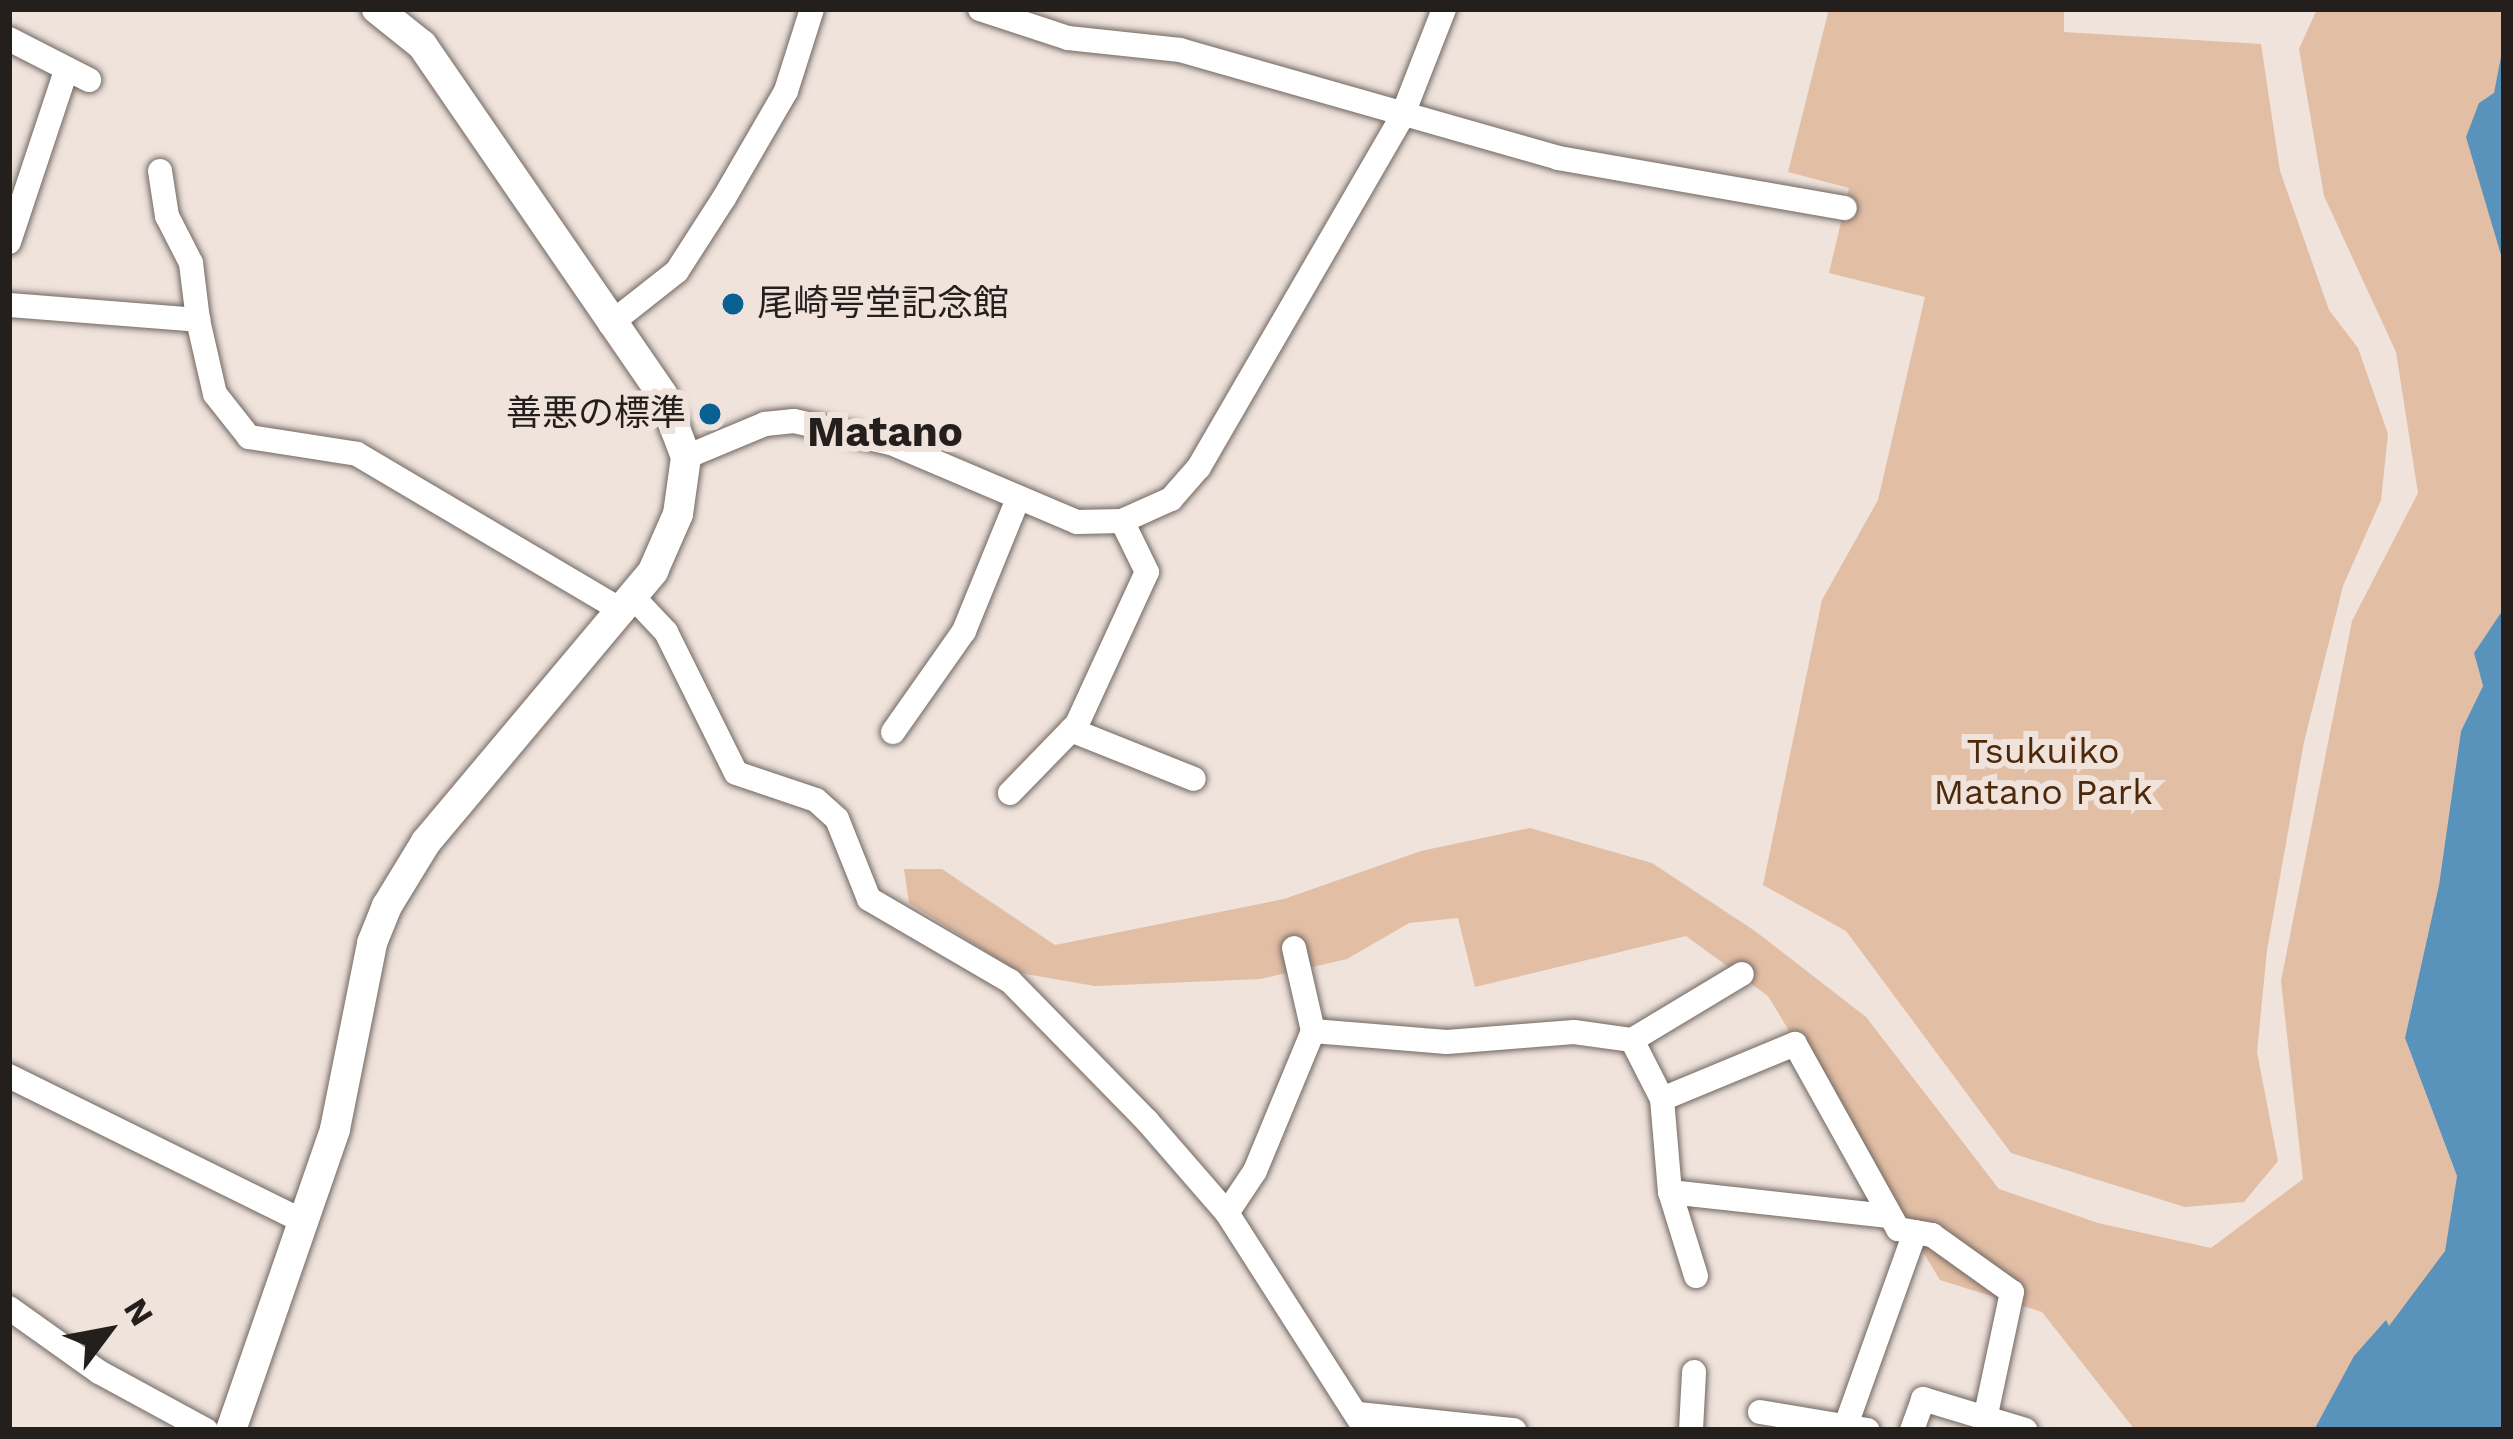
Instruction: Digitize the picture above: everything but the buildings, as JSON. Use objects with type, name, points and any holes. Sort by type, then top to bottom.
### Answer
[{"type":"street","points":[[232,1430],[339,1113],[360,994],[387,906],[426,842],[629,604],[669,544],[686,457],[662,394],[422,45],[377,9]]},
{"type":"street","points":[[610,324],[689,253],[786,91],[812,9]]},
{"type":"street","points":[[980,9],[1068,38],[1180,50],[1401,119],[1558,158],[1845,208]]},
{"type":"street","points":[[686,457],[765,424],[794,421],[891,443],[1077,522],[1122,521],[1171,499],[1198,467],[1401,119],[1444,9]]},
{"type":"street","points":[[9,39],[78,75],[9,242]]},
{"type":"street","points":[[160,171],[167,216],[191,263],[215,394],[249,437],[357,454],[629,604],[666,632],[736,773],[816,800],[837,819],[869,899],[1041,1006],[1227,1213],[1362,1422],[1514,1430]]},
{"type":"street","points":[[9,304],[199,320]]},
{"type":"street","points":[[893,732],[964,631],[1018,500]]},
{"type":"street","points":[[1010,793],[1071,730],[1148,572],[1122,521]]},
{"type":"street","points":[[1071,730],[1194,779]]},
{"type":"street","points":[[1227,1213],[1255,1171],[1313,1031],[1294,948]]},
{"type":"street","points":[[1313,1031],[1448,1042],[1574,1032],[1632,1040],[1742,974]]},
{"type":"street","points":[[1632,1040],[1662,1099],[1670,1192],[1696,1276]]},
{"type":"street","points":[[1662,1099],[1795,1044],[1887,1216]]},
{"type":"street","points":[[9,1076],[304,1222]]},
{"type":"street","points":[[1670,1192],[1887,1216],[1915,1232],[1932,1235],[2012,1292],[1985,1419]]},
{"type":"street","points":[[1760,1412],[1857,1427],[1915,1232]]},
{"type":"street","points":[[9,1308],[99,1372],[206,1430]]},
{"type":"street","points":[[1691,1430],[1694,1372]]},
{"type":"street","points":[[1912,1430],[1923,1400],[2025,1430]]},
{"type":"green space","name":"Tsukuiko Matano Park","points":[[1829,9],[2064,9],[2064,32],[2261,44],[2280,171],[2329,310],[2358,348],[2388,434],[2381,500],[2343,586],[2304,742],[2267,950],[2257,1052],[2278,1161],[2244,1202],[2185,1207],[2011,1153],[1846,931],[1763,885],[1822,600],[1878,500],[1925,297],[1829,273],[1849,188],[1788,172]]},
{"type":"green space","points":[[2317,9],[2504,9],[2504,608],[2474,653],[2483,686],[2461,731],[2439,885],[2405,1038],[2457,1176],[2445,1252],[2319,1430],[2135,1430],[2042,1312],[1940,1280],[1768,996],[1686,936],[1475,987],[1458,918],[1409,923],[1347,959],[1260,979],[1095,986],[1020,973],[909,903],[904,869],[942,869],[1055,945],[1284,899],[1421,851],[1530,828],[1652,863],[1755,931],[1866,1017],[1999,1189],[2098,1223],[2211,1248],[2303,1179],[2281,981],[2352,621],[2418,493],[2396,352],[2324,196],[2299,49]]},
{"type":"water","points":[[2504,41],[2504,265],[2466,137],[2479,103],[2494,93]]},
{"type":"water","points":[[2504,608],[2504,1430],[2314,1430],[2354,1356],[2386,1320],[2389,1326],[2445,1251],[2457,1176],[2405,1038],[2439,885],[2461,731],[2483,686],[2474,653]]},
{"type":"place","name":"尾崎咢堂記念館","points":[[733,304]]},
{"type":"place","name":"善悪の標準","points":[[710,414]]},
{"type":"district","name":"Matano","points":[[885,432]]}]
